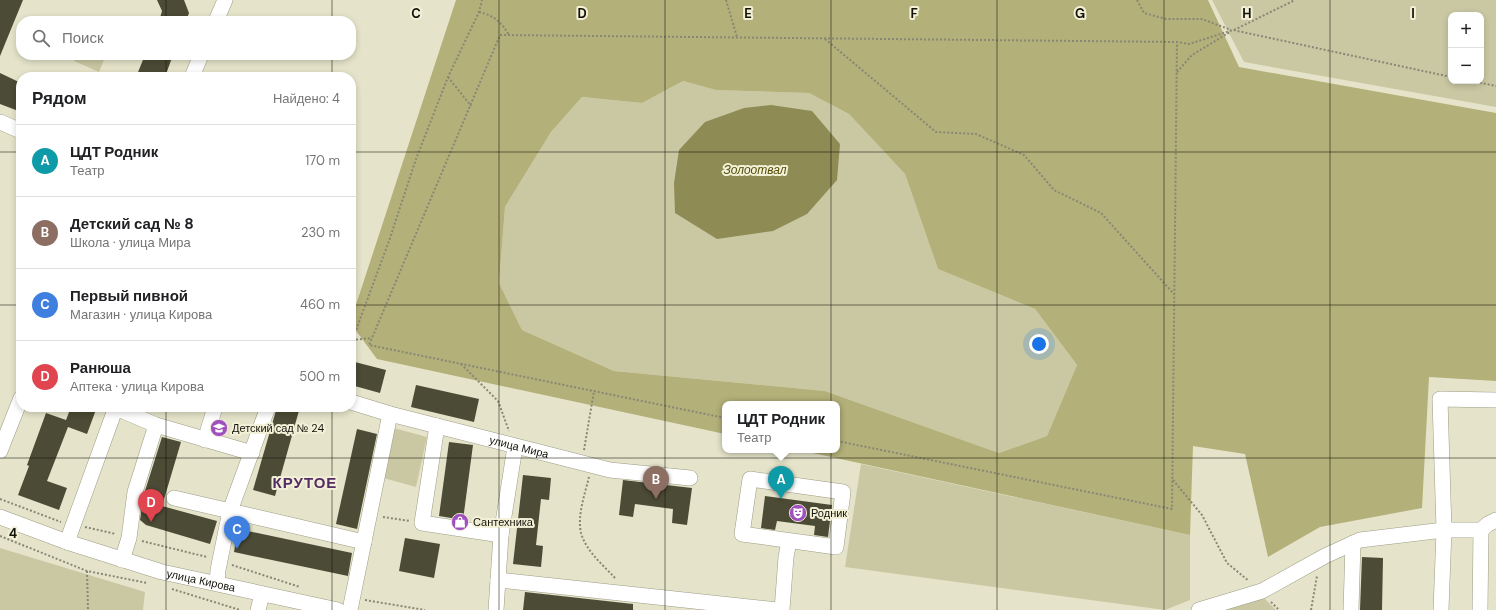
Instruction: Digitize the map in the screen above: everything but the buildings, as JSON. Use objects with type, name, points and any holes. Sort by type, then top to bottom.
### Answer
[{"type":"street","points":[[218,16],[225,0]]},
{"type":"street","points":[[194,72],[199,60]]},
{"type":"street","points":[[0,122],[16,129]]},
{"type":"street","points":[[1441,610],[1444,530],[1440,399],[1496,400]]},
{"type":"street","name":"улица Мира","points":[[356,404],[515,447],[610,470],[690,478]]},
{"type":"street","points":[[0,451],[16,411]]},
{"type":"street","points":[[67,542],[114,412]]},
{"type":"street","points":[[127,412],[156,425],[252,453]]},
{"type":"street","points":[[205,440],[213,412]]},
{"type":"street","points":[[217,583],[230,511],[266,412]]},
{"type":"street","points":[[351,604],[390,414]]},
{"type":"street","points":[[122,560],[129,538],[136,492],[156,425]]},
{"type":"street","points":[[437,426],[422,523],[501,535]]},
{"type":"street","points":[[496,610],[501,535],[515,447]]},
{"type":"street","points":[[750,479],[843,492],[836,547],[789,541],[742,534],[750,479]]},
{"type":"street","points":[[174,498],[364,542]]},
{"type":"street","name":"улица Кирова","points":[[0,517],[67,542],[162,572],[338,610]]},
{"type":"street","points":[[1199,610],[1262,591],[1325,556],[1360,540],[1444,530],[1481,530],[1496,520]]},
{"type":"street","points":[[1480,610],[1481,530]]},
{"type":"street","points":[[782,610],[786,557],[789,541]]},
{"type":"street","points":[[1350,610],[1353,543]]},
{"type":"street","points":[[498,580],[744,608],[777,610]]},
{"type":"street","points":[[258,610],[262,594]]},
{"type":"path","points":[[356,327],[389,241],[416,159],[448,77],[479,12],[482,0]]},
{"type":"path","points":[[726,0],[737,37]]},
{"type":"path","points":[[1137,0],[1144,13],[1166,19],[1202,19],[1233,30],[1448,76]]},
{"type":"path","points":[[1176,73],[1192,56],[1233,30],[1295,0]]},
{"type":"path","points":[[479,12],[489,14],[502,24],[510,35]]},
{"type":"path","points":[[722,417],[369,345],[500,35],[1177,42],[1189,44],[1233,30]]},
{"type":"path","points":[[824,38],[936,132],[976,134],[1024,155],[1054,190],[1101,213],[1174,294]]},
{"type":"path","points":[[840,442],[1172,509],[1177,42]]},
{"type":"path","points":[[448,77],[471,106]]},
{"type":"path","points":[[1484,84],[1496,86]]},
{"type":"path","points":[[356,340],[372,338]]},
{"type":"path","points":[[460,364],[498,401],[515,447]]},
{"type":"path","points":[[594,391],[581,517],[581,533],[587,546],[595,557],[629,594]]},
{"type":"path","points":[[1173,480],[1202,515],[1227,563],[1262,591],[1279,610]]},
{"type":"path","points":[[0,499],[61,522],[221,561],[306,589]]},
{"type":"path","points":[[370,515],[422,523]]},
{"type":"path","points":[[0,536],[87,571],[147,583]]},
{"type":"path","points":[[87,571],[88,610]]},
{"type":"path","points":[[1311,610],[1316,580],[1319,573]]},
{"type":"path","points":[[166,587],[240,610]]},
{"type":"path","points":[[351,604],[426,610]]},
{"type":"shaded area","points":[[456,0],[1208,0],[1239,67],[1496,113],[1496,381],[1429,377],[1422,508],[1320,527],[1268,557],[1245,454],[1193,446],[1190,535],[813,453],[840,453],[840,401],[722,401],[722,433],[377,359],[356,331],[356,305]],"holes":[[[683,81],[716,90],[809,93],[849,114],[905,174],[938,269],[1035,309],[1077,365],[1047,436],[999,453],[825,391],[614,371],[522,330],[499,283],[505,207],[551,132],[582,97],[642,103]]]},
{"type":"shaded area","points":[[1212,0],[1496,0],[1496,107],[1244,62]]},
{"type":"shaded area","points":[[74,60],[104,60],[99,72]]},
{"type":"shaded area","points":[[683,81],[716,90],[809,93],[849,114],[905,174],[938,269],[1035,309],[1077,365],[1047,436],[999,453],[825,391],[614,371],[522,330],[499,283],[505,207],[551,132],[582,97],[642,103]]},
{"type":"shaded area","points":[[390,427],[427,437],[416,487],[380,477]]},
{"type":"shaded area","points":[[861,464],[1190,535],[1190,600],[1165,610],[845,567]]},
{"type":"shaded area","points":[[0,548],[145,592],[143,610],[0,610]]},
{"type":"shaded area","points":[[1260,594],[1276,610],[1220,610]]},
{"type":"water","name":"Золоотвал","points":[[771,105],[812,111],[840,144],[837,180],[807,214],[773,231],[717,239],[675,213],[674,183],[679,150],[705,122],[744,108]]},
{"type":"place","name":"Детский сад № 24","points":[[219,428]]},
{"type":"place","name":"Детский сад № 8","points":[[656,499]]},
{"type":"place","name":"ЦДТ Родник","points":[[781,499]]},
{"type":"place","name":"Родник","points":[[798,513]]},
{"type":"place","name":"Ранюша","points":[[151,522]]},
{"type":"place","name":"Сантехника","points":[[460,522]]},
{"type":"place","name":"Первый пивной","points":[[237,549]]},
{"type":"district","name":"КРУТОЕ","points":[[305,483]]}]
